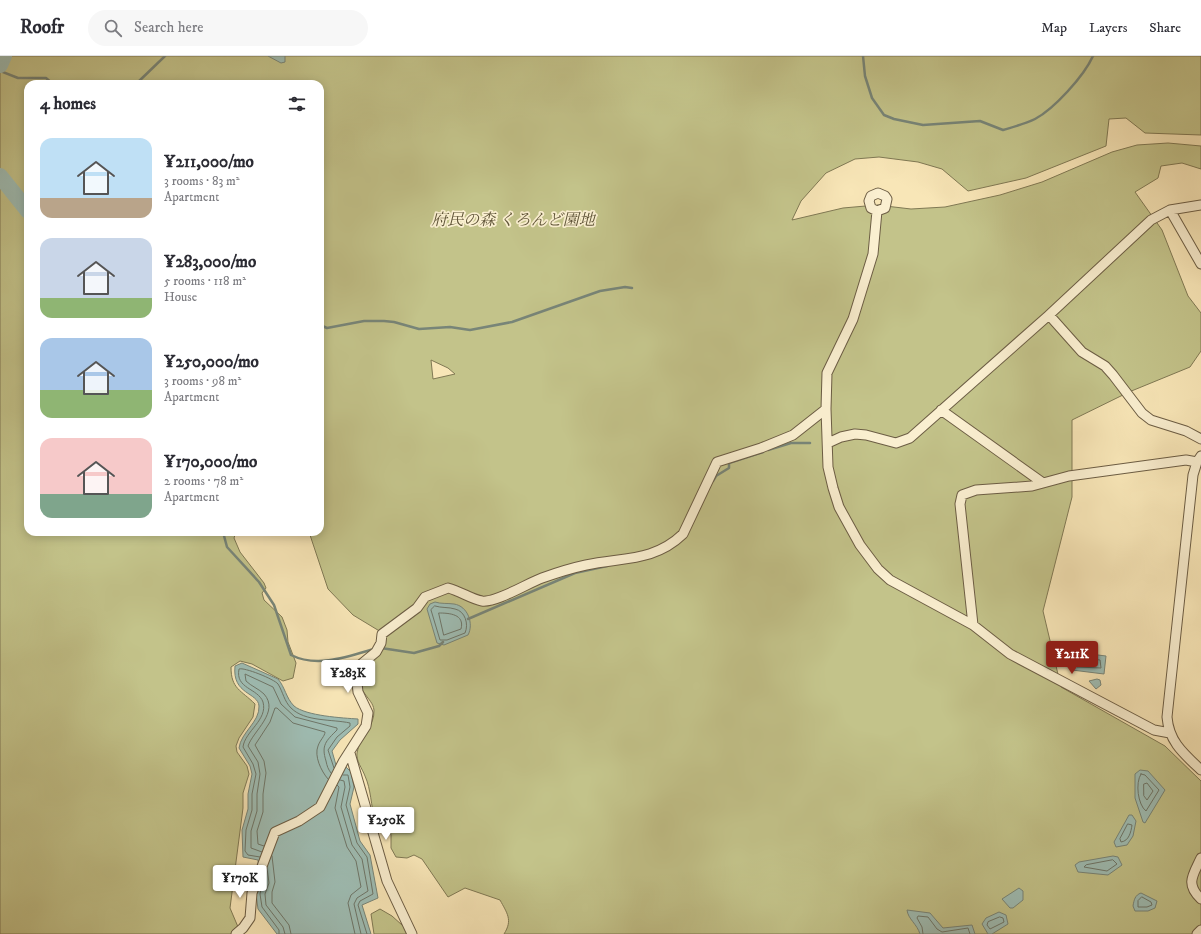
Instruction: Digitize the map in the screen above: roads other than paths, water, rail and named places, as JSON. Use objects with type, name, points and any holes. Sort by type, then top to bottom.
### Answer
[{"type":"street","points":[[828,443],[841,437],[855,434],[866,435],[896,443],[910,438],[1050,314],[1151,220],[1170,210],[1201,205]]},
{"type":"street","points":[[1170,210],[1201,264]]},
{"type":"street","points":[[877,211],[874,254],[853,319],[827,373],[826,409],[828,467],[839,507],[868,558],[890,580],[973,624],[1010,654],[1154,730],[1170,733]]},
{"type":"street","points":[[1050,314],[1082,352],[1105,366],[1142,413],[1152,420],[1186,431],[1201,439]]},
{"type":"street","points":[[236,934],[243,928],[250,918],[252,893],[275,832],[299,821],[320,807],[343,762],[366,726],[368,713],[357,685],[356,675],[359,666],[376,652],[381,643],[382,634],[418,608],[425,597],[448,588],[483,601],[493,599],[541,578],[586,565],[634,559],[657,552],[674,543],[683,534],[717,462],[761,448],[793,435],[826,409]]},
{"type":"street","points":[[941,410],[1043,483]]},
{"type":"street","points":[[973,624],[960,504],[962,495],[976,490],[1032,486],[1069,476],[1199,459],[1194,474],[1189,506],[1167,717],[1170,733],[1176,745],[1200,766]]},
{"type":"street","points":[[350,753],[387,881],[404,921],[412,934]]},
{"type":"street","points":[[1201,858],[1191,879],[1194,893],[1201,899]]},
{"type":"street","points":[[1197,934],[1201,930]]},
{"type":"water","points":[[268,56],[285,56],[285,62],[281,63]]},
{"type":"water","points":[[435,602],[459,605],[463,608],[470,621],[470,631],[468,635],[444,645],[437,643],[427,609],[430,604]]},
{"type":"water","points":[[1074,652],[1106,656],[1104,674],[1072,670]]},
{"type":"water","points":[[242,663],[278,679],[291,703],[300,709],[325,716],[358,719],[358,724],[340,740],[332,751],[336,765],[342,771],[345,766],[351,772],[354,787],[350,804],[360,841],[370,855],[378,898],[362,905],[371,934],[277,934],[258,909],[256,894],[260,882],[258,860],[243,857],[242,830],[248,809],[248,794],[252,774],[250,766],[239,748],[240,742],[257,717],[259,706],[258,701],[237,683],[235,666]]},
{"type":"water","points":[[1097,679],[1100,680],[1101,685],[1096,689],[1089,681]]},
{"type":"water","points":[[1140,770],[1148,771],[1165,790],[1145,823],[1143,822],[1135,798],[1135,774]]},
{"type":"water","points":[[1129,815],[1132,815],[1136,821],[1133,836],[1127,845],[1116,847],[1114,842]]},
{"type":"water","points":[[1113,856],[1118,857],[1122,865],[1108,875],[1078,872],[1075,865],[1079,862]]},
{"type":"water","points":[[1019,888],[1023,891],[1023,900],[1013,908],[1010,908],[1002,899]]},
{"type":"water","points":[[1141,893],[1157,901],[1155,908],[1148,911],[1135,911],[1133,906],[1134,900],[1137,895]]},
{"type":"water","points":[[907,910],[930,913],[943,928],[972,925],[975,934],[920,934]]},
{"type":"water","points":[[999,912],[1006,915],[1008,924],[992,934],[988,934],[982,924],[986,918]]},
{"type":"waterway","points":[[0,65],[4,56]]},
{"type":"waterway","points":[[140,80],[165,56]]},
{"type":"waterway","points":[[863,56],[865,76],[872,98],[884,115],[894,119],[923,125],[980,121],[1003,130],[1031,121],[1051,108],[1076,82],[1093,56]]},
{"type":"waterway","points":[[0,71],[18,78],[46,78],[48,80]]},
{"type":"waterway","points":[[0,176],[24,206]]},
{"type":"waterway","points":[[324,327],[327,328],[364,321],[384,321],[394,322],[419,329],[450,327],[470,330],[512,322],[600,291],[625,287],[632,288]]},
{"type":"waterway","points":[[768,450],[791,443],[810,443]]},
{"type":"waterway","points":[[713,481],[716,476],[729,468],[729,463],[763,452]]},
{"type":"waterway","points":[[224,536],[227,547],[259,582],[274,605],[291,655],[311,661],[322,661],[343,658],[374,649]]},
{"type":"waterway","points":[[468,619],[575,573],[607,566]]},
{"type":"waterway","points":[[381,648],[414,653],[439,646],[443,642]]},
{"type":"park label","name":"府民の森 くろんど園地","points":[[513,219]]}]
